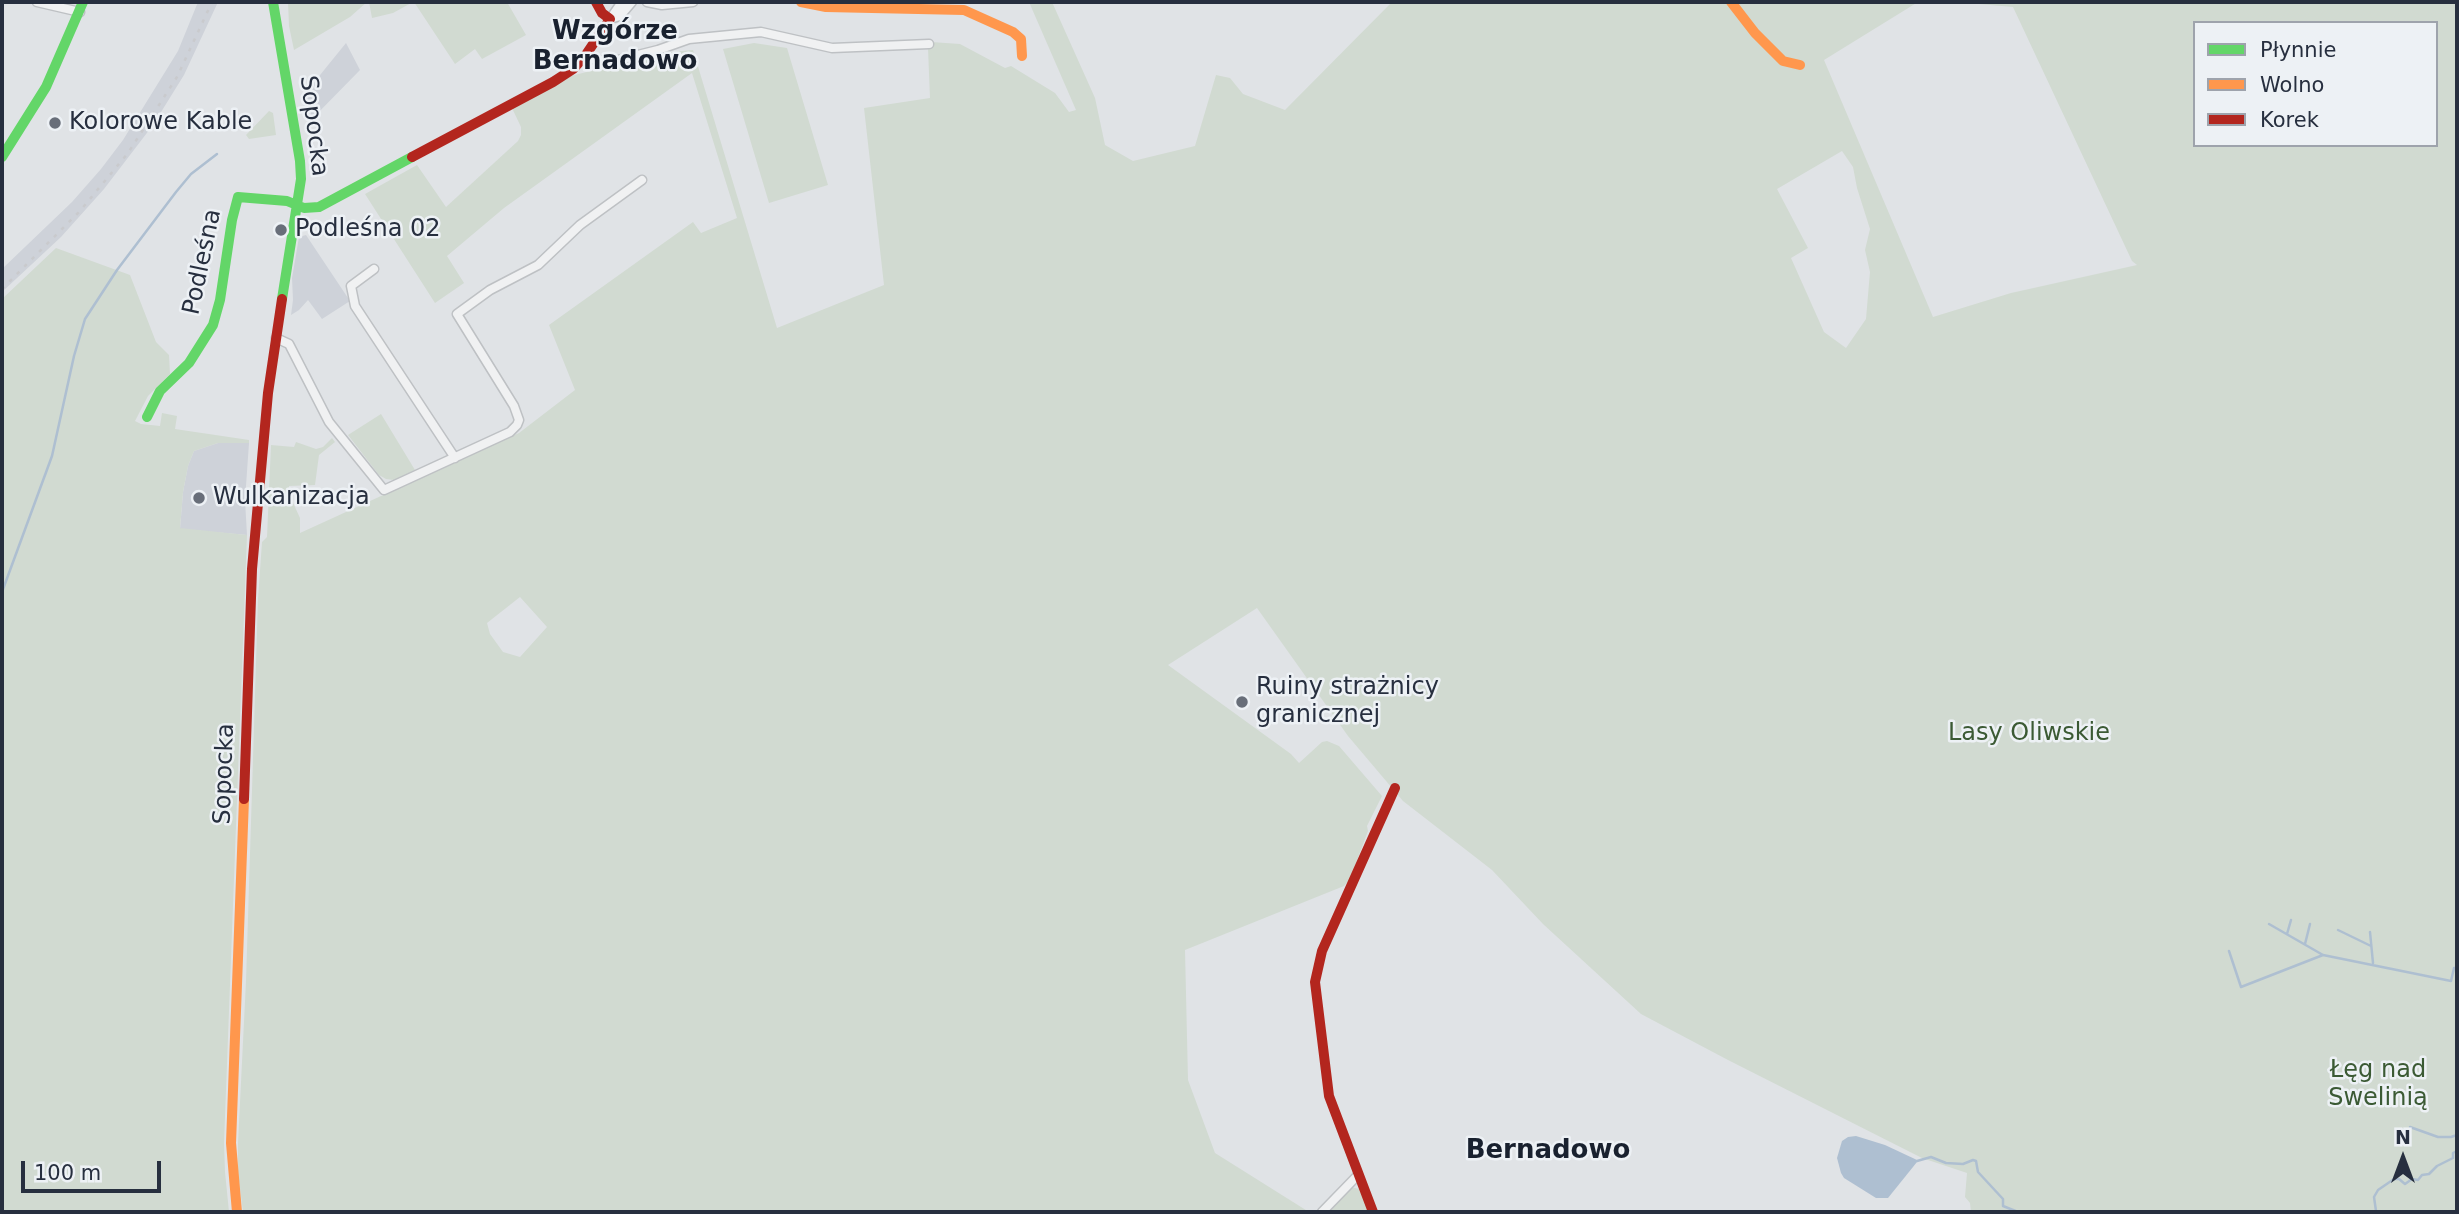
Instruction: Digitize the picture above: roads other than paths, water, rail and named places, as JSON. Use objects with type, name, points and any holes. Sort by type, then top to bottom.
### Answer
[{"type":"street","points":[[2,157],[46,87],[81,7],[37,2]]},
{"type":"street","name":"Sopocka","points":[[237,1212],[231,1143],[252,569],[264,426],[275,338],[301,179],[273,2]]},
{"type":"street","points":[[596,2],[602,13],[610,19]]},
{"type":"street","points":[[297,206],[312,209],[323,205],[553,82],[573,69],[585,56],[622,2]]},
{"type":"street","points":[[610,19],[620,16],[632,2]]},
{"type":"street","points":[[648,2],[662,5],[693,2]]},
{"type":"street","points":[[802,2],[914,5],[964,10],[1013,32],[1021,39],[1022,56]]},
{"type":"street","points":[[1731,2],[1755,33],[1783,61],[1800,65]]},
{"type":"street","points":[[585,56],[614,61],[689,39],[761,32],[823,47],[929,44]]},
{"type":"street","points":[[275,338],[289,345],[329,422],[384,490],[510,432],[517,425],[519,420],[514,406],[457,314],[490,290],[538,265],[580,225],[642,180]]},
{"type":"street","name":"Podleśna","points":[[147,417],[160,391],[189,363],[213,325],[238,197],[287,201],[297,206]]},
{"type":"street","points":[[374,269],[351,286],[355,306],[454,458]]},
{"type":"street","points":[[1373,1212],[1357,1176],[1329,1096],[1315,982],[1322,951],[1395,788]]},
{"type":"street","points":[[1322,1212],[1357,1176]]},
{"type":"water","points":[[1856,1136],[1885,1145],[1917,1160],[1888,1198],[1876,1198],[1844,1178],[1841,1173],[1837,1158],[1842,1141]]},
{"type":"waterway","points":[[2,592],[52,456],[85,319],[117,270],[176,192],[191,174],[217,154]]},
{"type":"waterway","points":[[2287,934],[2291,920]]},
{"type":"waterway","points":[[2269,924],[2323,955],[2451,981],[2454,968],[2457,968]]},
{"type":"waterway","points":[[2305,944],[2310,924]]},
{"type":"waterway","points":[[2338,930],[2371,946]]},
{"type":"waterway","points":[[2370,932],[2373,963]]},
{"type":"waterway","points":[[2229,951],[2241,987],[2323,955]]},
{"type":"waterway","points":[[2410,1127],[2438,1137],[2457,1135]]},
{"type":"waterway","points":[[2368,1212],[2376,1211],[2374,1197],[2378,1190],[2394,1179],[2405,1184],[2412,1179],[2418,1180],[2422,1175],[2429,1174],[2437,1166],[2453,1158],[2453,1153],[2457,1151]]},
{"type":"waterway","points":[[1917,1161],[1931,1157],[1946,1163],[1963,1164],[1976,1161],[1978,1172],[2003,1199],[2003,1206],[2018,1212]]},
{"type":"railway","points":[[2,289],[80,211],[128,153],[177,77],[212,2]]},
{"type":"place","name":"Kolorowe Kable","points":[[55,123]]},
{"type":"place","name":"Podleśna 02","points":[[281,230]]},
{"type":"place","name":"Wulkanizacja","points":[[199,498]]},
{"type":"place","name":"Ruiny strażnicy granicznej","points":[[1242,702]]},
{"type":"district","name":"Wzgórze Bernadowo","points":[[615,47]]},
{"type":"district","name":"Bernadowo","points":[[1548,1151]]},
{"type":"park label","name":"Lasy Oliwskie","points":[[2029,734]]},
{"type":"park label","name":"Łęg nad Swelinią","points":[[2378,1085]]}]
